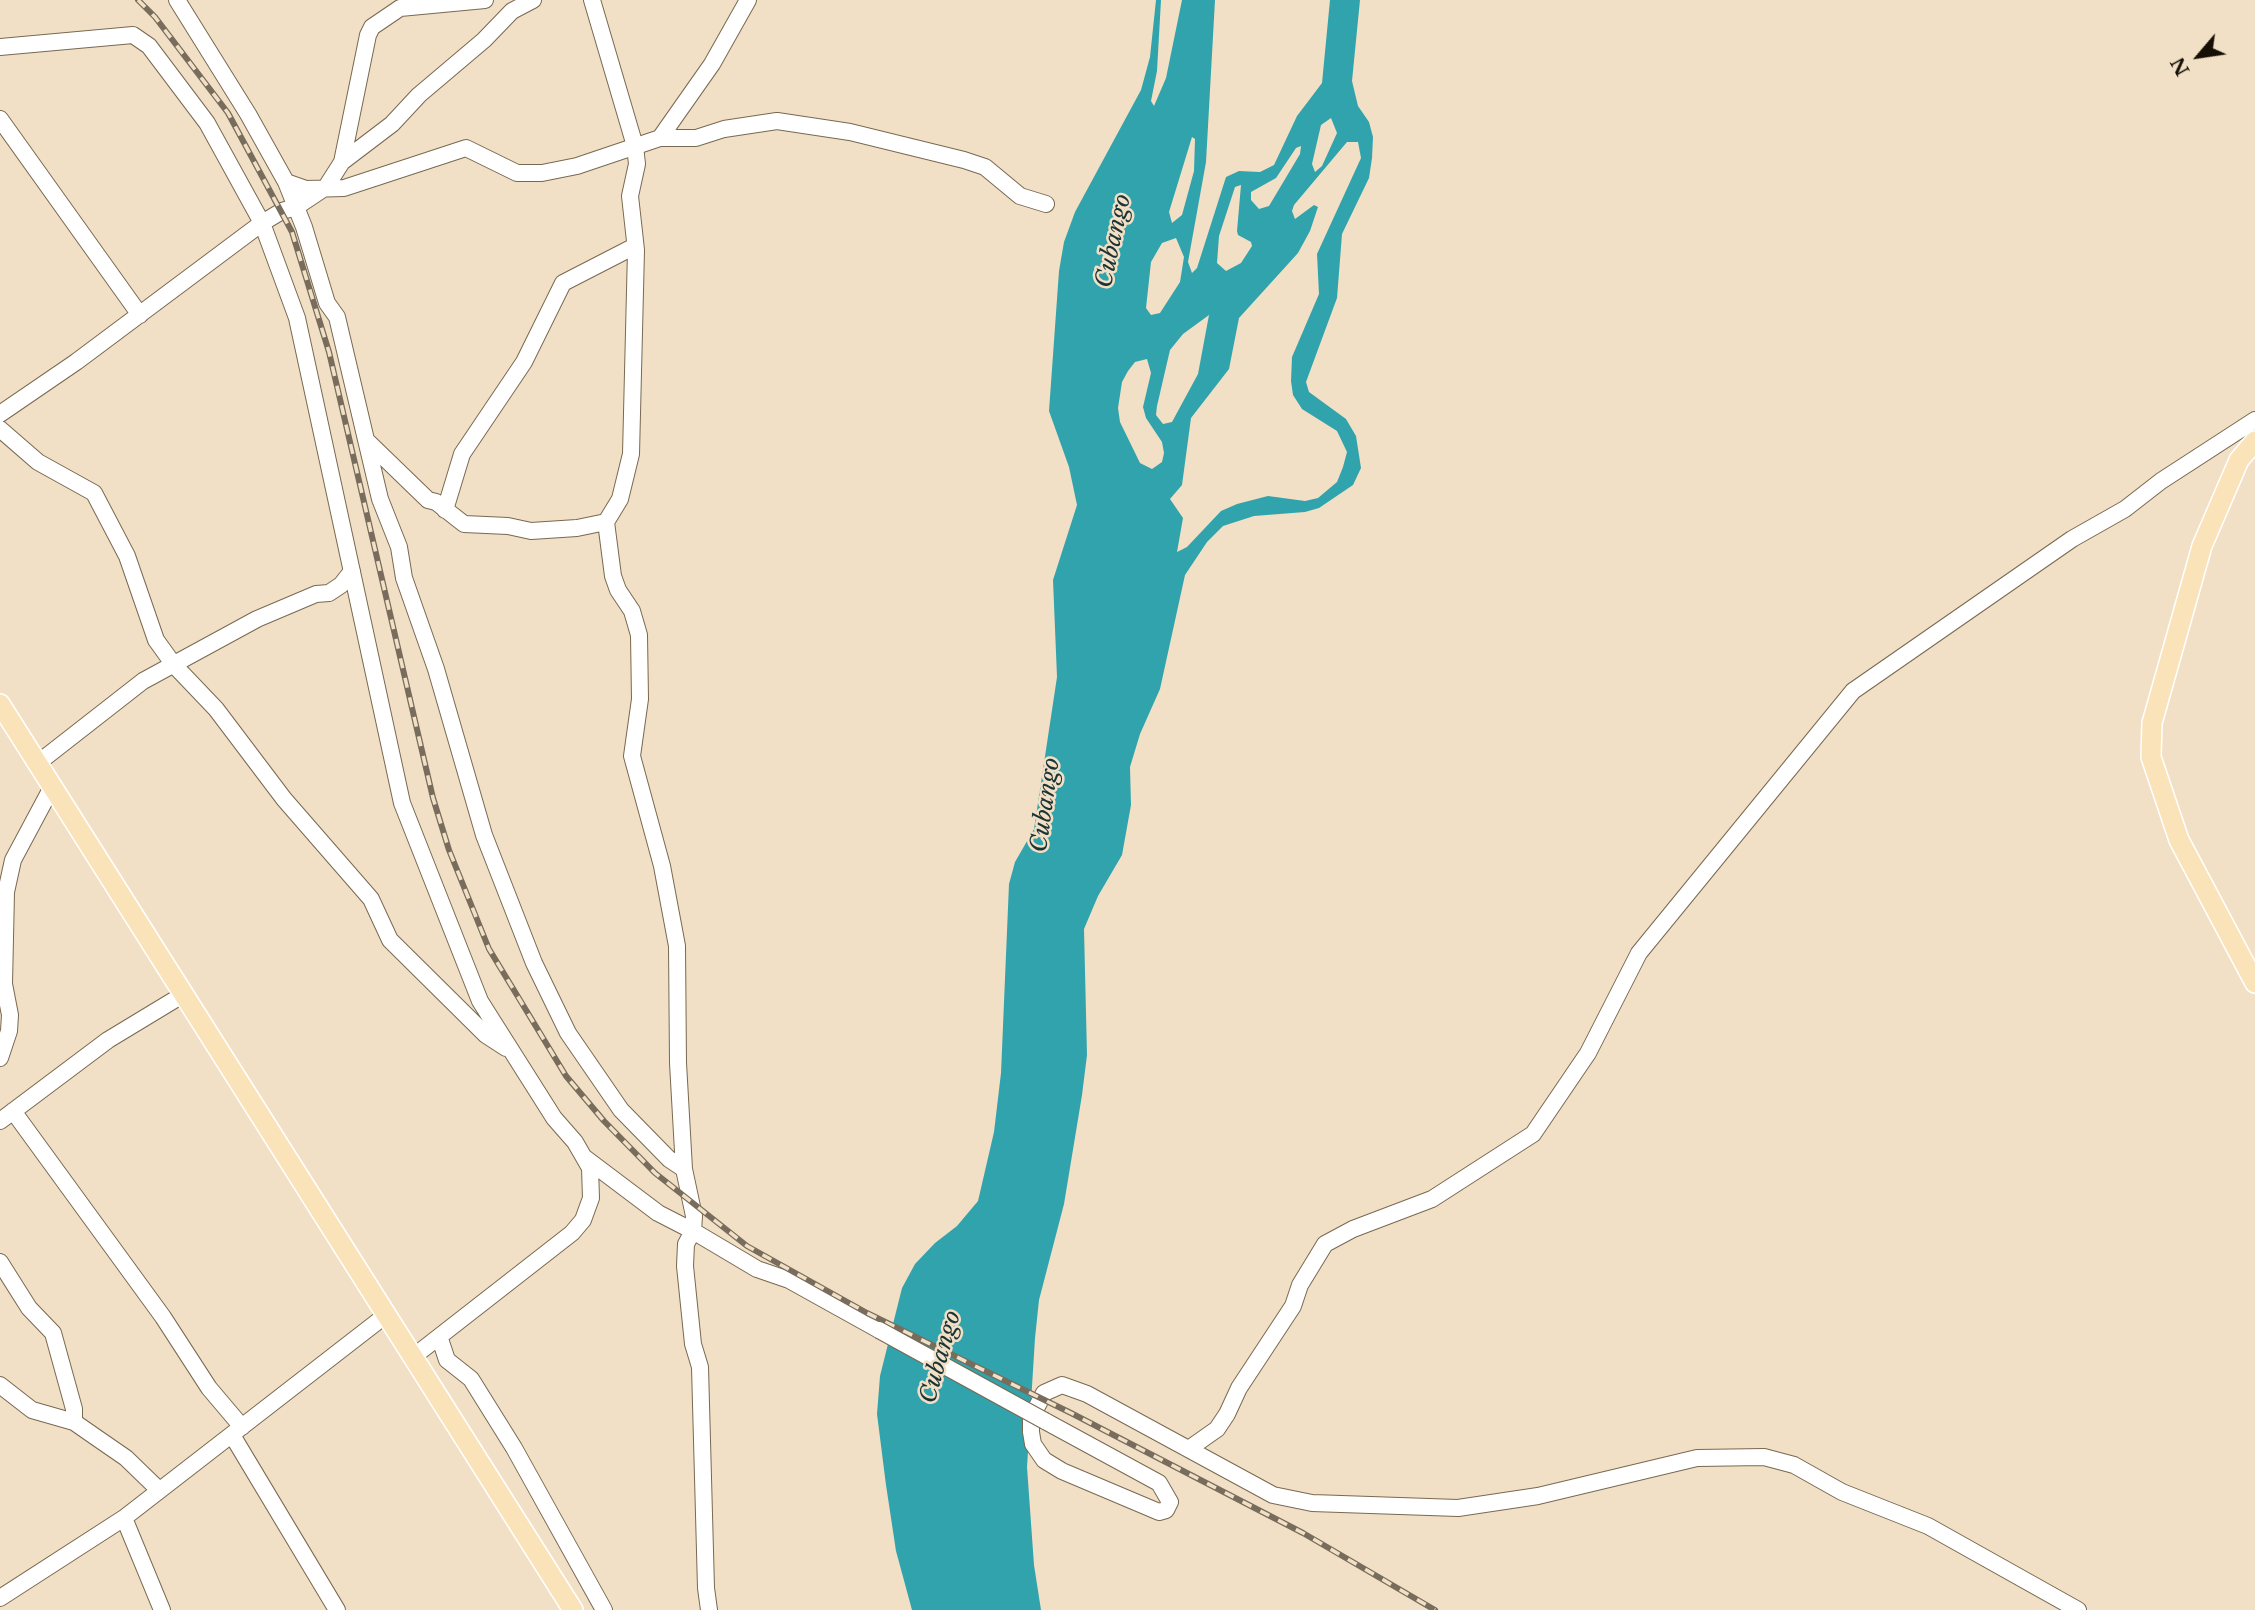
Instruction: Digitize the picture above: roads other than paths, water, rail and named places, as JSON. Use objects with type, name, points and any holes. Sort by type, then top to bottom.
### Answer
[{"type":"main road","points":[[2255,441],[2239,460],[2202,546],[2155,712],[2151,746],[2162,796],[2179,840],[2255,983]]},
{"type":"main road","points":[[0,704],[573,1610]]},
{"type":"street","points":[[177,0],[286,182],[327,303],[337,317],[380,499],[399,547],[404,578],[436,669],[484,835],[534,963],[568,1032],[607,1092],[652,1143],[684,1169]]},
{"type":"street","points":[[342,162],[350,112],[372,27],[400,8],[485,0]]},
{"type":"street","points":[[0,414],[140,315],[262,223],[282,211],[296,207],[326,187],[342,162],[392,124],[512,11],[533,0]]},
{"type":"street","points":[[592,0],[635,146],[637,164],[629,196],[635,246],[631,454],[620,499],[606,522],[613,576],[618,590],[632,611],[639,635],[640,699],[632,756],[663,866],[677,946],[678,1063],[684,1169],[694,1216],[685,1266],[693,1344],[700,1367],[706,1587],[709,1610]]},
{"type":"street","points":[[660,138],[712,64],[748,0]]},
{"type":"street","points":[[0,47],[133,35],[149,46],[207,123],[262,223],[297,318],[325,460],[374,666],[386,742],[402,803],[480,1001],[554,1118],[585,1158],[658,1213],[757,1269],[789,1280],[879,1330],[1045,1421],[1159,1482],[1170,1505],[1159,1512],[1062,1471],[1044,1460],[1033,1444],[1031,1432],[1031,1418],[1040,1399],[1056,1387],[1069,1387],[1190,1448],[1261,1489],[1282,1498],[1312,1503],[1458,1508],[1538,1496],[1697,1458],[1764,1457],[1794,1465],[1842,1492],[1928,1526],[2078,1610]]},
{"type":"street","points":[[0,119],[140,315]]},
{"type":"street","points":[[286,182],[306,189],[344,188],[409,169],[456,149],[480,152],[517,173],[542,173],[577,166],[660,138],[696,138],[724,129],[769,121],[834,129],[985,167],[1014,192],[1046,204]]},
{"type":"street","points":[[445,510],[461,454],[492,413],[524,362],[563,282],[635,246]]},
{"type":"street","points":[[1190,1448],[1217,1429],[1227,1414],[1239,1388],[1293,1306],[1300,1284],[1325,1244],[1365,1223],[1432,1199],[1533,1134],[1588,1052],[1639,953],[1853,691],[1956,622],[2072,538],[2124,509],[2161,481],[2255,420]]},
{"type":"street","points":[[0,429],[38,461],[94,493],[127,556],[156,640],[174,665],[216,709],[284,799],[371,899],[384,921],[390,940],[486,1035],[511,1052]]},
{"type":"street","points":[[366,440],[420,493],[464,524],[508,526],[531,531],[577,528],[606,522]]},
{"type":"street","points":[[38,763],[143,681],[257,619],[316,594],[329,593],[341,585],[352,571]]},
{"type":"street","points":[[0,1058],[9,1031],[10,1016],[4,984],[6,892],[13,860],[52,787]]},
{"type":"street","points":[[184,994],[108,1040],[4,1115],[163,1317],[237,1431],[337,1610]]},
{"type":"street","points":[[413,1357],[558,1247],[583,1220],[591,1198],[593,1182],[585,1158]]},
{"type":"street","points":[[0,1262],[34,1314],[53,1333],[74,1409],[74,1422]]},
{"type":"street","points":[[0,1598],[124,1518],[386,1315]]},
{"type":"street","points":[[440,1339],[447,1360],[471,1379],[514,1448],[604,1610]]},
{"type":"street","points":[[0,1385],[32,1410],[74,1422],[126,1458],[159,1490]]},
{"type":"street","points":[[124,1518],[162,1610]]},
{"type":"water","name":"Cubango","points":[[1156,0],[1161,0],[1157,71],[1151,101],[1154,106],[1166,78],[1182,0],[1215,0],[1206,162],[1188,262],[1192,273],[1197,268],[1226,177],[1239,171],[1260,172],[1274,165],[1297,116],[1322,83],[1330,0],[1360,0],[1352,81],[1358,106],[1369,122],[1373,137],[1372,158],[1369,178],[1342,234],[1337,298],[1306,382],[1309,392],[1346,419],[1356,436],[1361,468],[1353,485],[1319,508],[1305,512],[1254,516],[1223,526],[1207,542],[1185,575],[1160,689],[1140,734],[1130,767],[1131,805],[1122,855],[1098,896],[1084,929],[1087,1055],[1064,1204],[1039,1300],[1035,1338],[1027,1467],[1034,1565],[1041,1610],[912,1610],[896,1551],[886,1485],[877,1414],[880,1376],[902,1288],[915,1264],[935,1243],[957,1226],[978,1201],[994,1132],[1001,1073],[1009,884],[1015,862],[1034,829],[1057,677],[1053,580],[1077,505],[1069,467],[1049,411],[1059,271],[1064,242],[1075,212],[1141,90],[1150,57]],"holes":[[[1331,118],[1337,133],[1322,166],[1315,172],[1312,164],[1321,125]],[[1192,137],[1195,139],[1194,171],[1182,215],[1172,223],[1169,212]],[[1347,142],[1358,142],[1361,158],[1317,254],[1319,294],[1292,357],[1293,395],[1302,409],[1337,431],[1347,452],[1343,467],[1337,482],[1318,498],[1305,501],[1268,496],[1221,511],[1187,547],[1177,552],[1183,518],[1170,499],[1182,485],[1191,418],[1229,369],[1239,318],[1298,253],[1310,231],[1318,207],[1314,205],[1295,219],[1292,211],[1294,205]],[[1301,146],[1300,154],[1269,206],[1259,209],[1251,200],[1251,192],[1276,178],[1296,148]],[[1241,185],[1237,231],[1238,235],[1251,242],[1252,246],[1241,263],[1226,271],[1217,263],[1219,236],[1235,187]],[[1176,238],[1184,257],[1180,282],[1160,313],[1151,315],[1146,308],[1151,262],[1162,243]],[[1209,315],[1198,374],[1172,422],[1163,424],[1156,415],[1170,350],[1183,334]],[[1147,359],[1151,373],[1143,407],[1146,418],[1162,442],[1164,453],[1162,462],[1152,469],[1140,463],[1120,422],[1118,408],[1122,382],[1135,362]]]},
{"type":"railway","points":[[138,0],[155,17],[228,113],[292,232],[329,352],[433,798],[449,850],[489,949],[566,1076],[604,1121],[655,1173],[747,1246],[867,1313],[1071,1413],[1303,1533],[1435,1610]]}]
